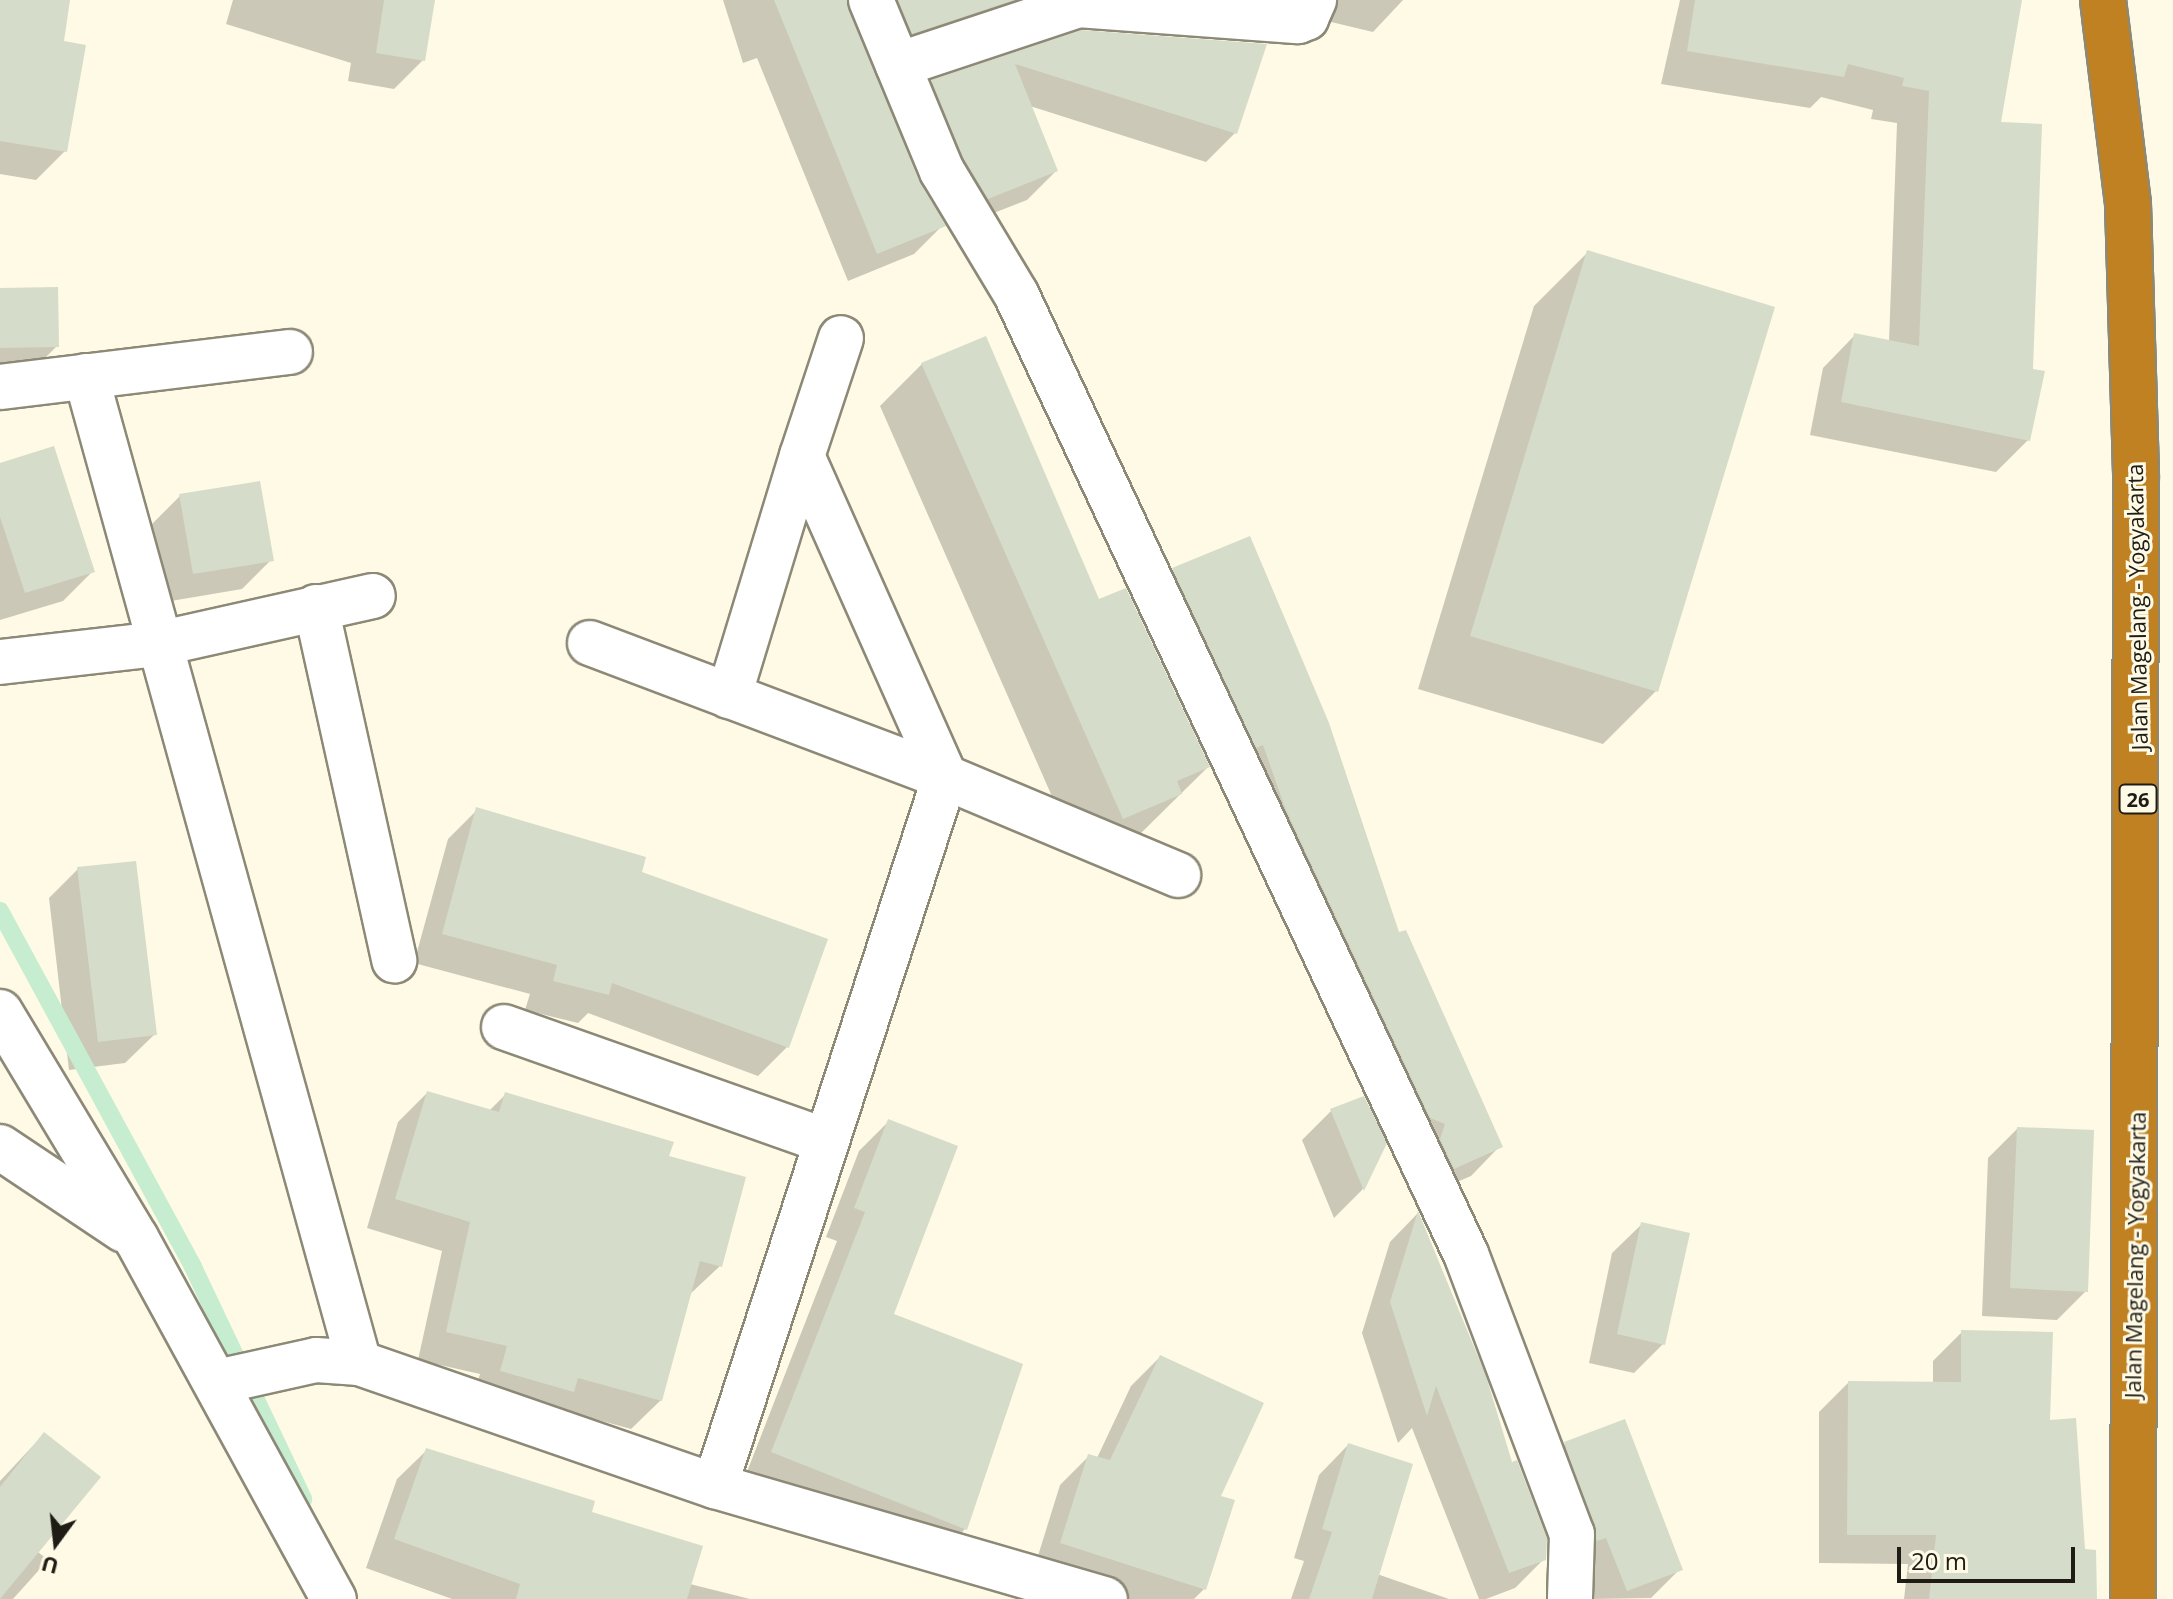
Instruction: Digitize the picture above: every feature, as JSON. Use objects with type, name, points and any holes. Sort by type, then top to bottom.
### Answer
[{"type":"highway","name":"Jalan Magelang - Yogyakarta","points":[[2103,0],[2128,204],[2154,1222],[2133,1599]]},
{"type":"street","points":[[871,0],[942,171],[1016,294],[1466,1254],[1572,1534],[1570,1599]]},
{"type":"street","points":[[898,65],[1078,5],[1298,21],[1306,18],[1314,0]]},
{"type":"street","points":[[729,696],[841,338]]},
{"type":"street","points":[[0,387],[290,352]]},
{"type":"street","points":[[86,376],[359,1363]]},
{"type":"street","points":[[715,1486],[945,777],[802,456]]},
{"type":"street","points":[[0,662],[158,644],[373,596]]},
{"type":"street","points":[[316,607],[394,960]]},
{"type":"street","points":[[590,643],[945,777],[1178,875]]},
{"type":"street","points":[[0,1012],[136,1238],[228,1378],[334,1599]]},
{"type":"street","points":[[504,1027],[826,1141]]},
{"type":"street","points":[[0,1147],[136,1238]]},
{"type":"street","points":[[228,1378],[316,1360],[359,1363],[1014,1585],[1105,1599]]},
{"type":"building","points":[[0,0],[70,0],[64,41],[86,45],[67,152],[0,141]]},
{"type":"building","points":[[384,0],[435,0],[425,61],[376,53]]},
{"type":"building","points":[[774,0],[847,0],[919,181],[946,226],[877,254]]},
{"type":"building","points":[[898,0],[1014,0],[912,34]]},
{"type":"building","points":[[1695,0],[2022,0],[2001,122],[2042,124],[2033,369],[2045,371],[2030,441],[1841,402],[1854,333],[1919,346],[1929,91],[1902,86],[1904,78],[1848,64],[1844,77],[1687,51]]},
{"type":"building","points":[[1081,30],[1267,44],[1237,134],[1015,64],[1058,171],[988,199],[964,160],[931,80]]},
{"type":"building","points":[[1587,250],[1775,307],[1658,692],[1470,636]]},
{"type":"building","points":[[58,287],[59,347],[0,348],[0,288]]},
{"type":"building","points":[[986,336],[1099,599],[1126,588],[1210,767],[1177,781],[1182,794],[1123,819],[921,363]]},
{"type":"building","points":[[54,446],[95,572],[25,593],[0,517],[0,463]]},
{"type":"building","points":[[260,481],[274,561],[193,574],[179,494]]},
{"type":"building","points":[[1250,536],[1329,723],[1399,932],[1406,930],[1503,1147],[1454,1169],[1440,1139],[1445,1124],[1430,1118],[1285,808],[1263,745],[1256,748],[1172,568]]},
{"type":"building","points":[[476,807],[646,857],[642,872],[828,939],[789,1048],[612,983],[609,995],[553,981],[557,965],[442,934]]},
{"type":"building","points":[[136,861],[157,1035],[98,1042],[77,867]]},
{"type":"building","points":[[427,1091],[499,1112],[505,1092],[674,1142],[669,1156],[746,1177],[722,1267],[700,1261],[662,1401],[578,1378],[574,1392],[500,1371],[507,1346],[446,1332],[470,1222],[395,1199]]},
{"type":"building","points":[[1364,1096],[1387,1143],[1364,1191],[1330,1109]]},
{"type":"building","points":[[888,1119],[958,1146],[894,1314],[1023,1364],[967,1530],[771,1452],[865,1212],[854,1208]]},
{"type":"building","points":[[2017,1127],[2094,1130],[2088,1292],[2010,1288]]},
{"type":"building","points":[[1418,1211],[1486,1376],[1512,1462],[1517,1460],[1547,1538],[1546,1560],[1509,1573],[1436,1386],[1427,1416],[1390,1302]]},
{"type":"building","points":[[1641,1222],[1690,1233],[1665,1345],[1617,1334]]},
{"type":"building","points":[[1961,1330],[2053,1332],[2050,1420],[2076,1418],[2085,1549],[2096,1550],[2097,1599],[1929,1599],[1936,1535],[1847,1535],[1848,1381],[1961,1382]]},
{"type":"building","points":[[1160,1355],[1264,1403],[1221,1496],[1235,1500],[1206,1590],[1060,1543],[1088,1454],[1110,1460]]},
{"type":"building","points":[[1625,1419],[1683,1570],[1627,1591],[1606,1538],[1597,1541],[1564,1442]]},
{"type":"building","points":[[44,1432],[101,1477],[0,1599],[0,1487]]},
{"type":"building","points":[[1348,1443],[1413,1464],[1372,1599],[1309,1599],[1332,1532],[1322,1529]]},
{"type":"building","points":[[426,1448],[595,1501],[592,1512],[703,1546],[687,1599],[516,1599],[520,1584],[394,1539]]},
{"type":"waterway","points":[[0,911],[193,1267],[303,1499]]}]
